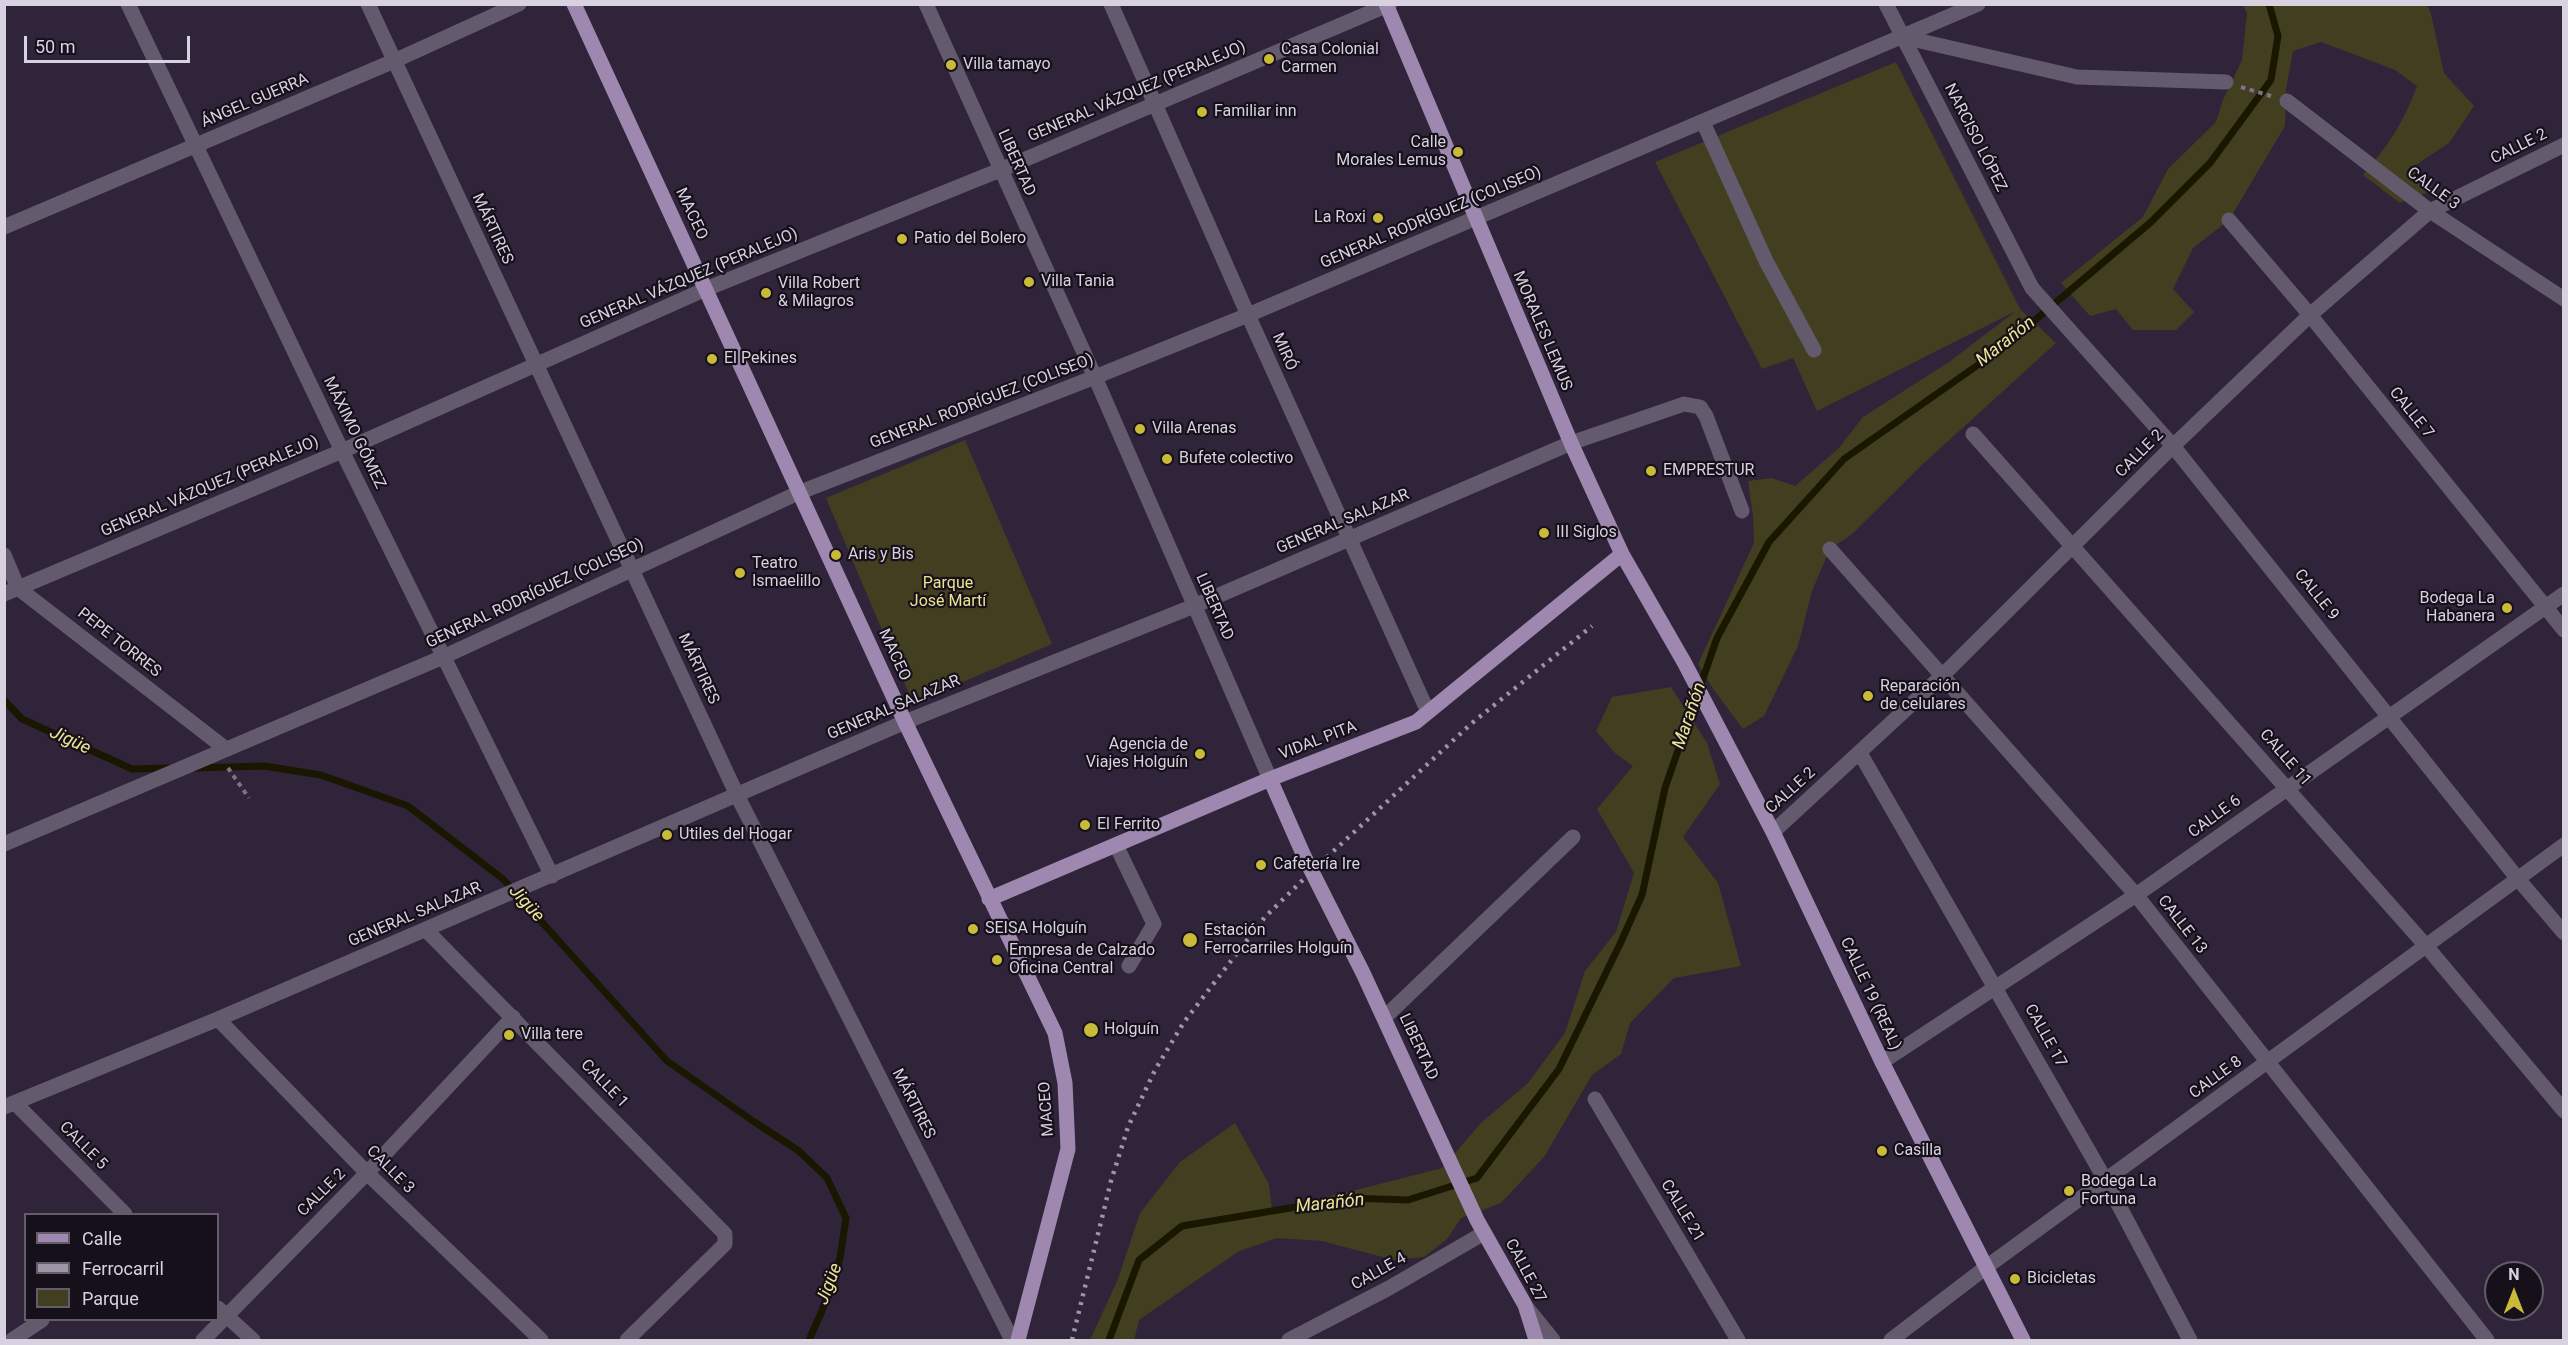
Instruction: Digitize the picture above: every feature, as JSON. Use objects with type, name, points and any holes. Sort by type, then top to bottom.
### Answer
[{"type":"main road","name":"MACEO","points":[[574,4],[905,722],[1055,1033],[1065,1083],[1068,1149],[1018,1341]]},
{"type":"main road","name":"MORALES LEMUS","points":[[1388,5],[1475,219],[1571,443],[1622,554],[1684,662]]},
{"type":"main road","name":"VIDAL PITA","points":[[989,899],[1270,779],[1416,722],[1622,554]]},
{"type":"main road","name":"CALLE 19 (REAL)","points":[[1684,662],[1773,832],[1882,1062],[2023,1341]]},
{"type":"main road","name":"LIBERTAD","points":[[1270,779],[1304,856],[1384,1018],[1481,1226]]},
{"type":"main road","name":"CALLE 27","points":[[1481,1226],[1525,1305],[1536,1341]]},
{"type":"street","name":"MÁXIMO GÓMEZ","points":[[128,4],[342,451],[552,876]]},
{"type":"street","name":"MÁRTIRES","points":[[368,4],[737,795],[1012,1341]]},
{"type":"street","name":"ÁNGEL GUERRA","points":[[4,227],[394,61],[519,4]]},
{"type":"street","name":"LIBERTAD","points":[[926,4],[1095,377],[1270,779]]},
{"type":"street","name":"MIRÓ","points":[[1111,4],[1348,539],[1428,712]]},
{"type":"street","name":"NARCISO LÓPEZ","points":[[1887,4],[2032,288]]},
{"type":"street","name":"GENERAL RODRÍGUEZ (COLISEO)","points":[[4,844],[443,657],[798,492],[1248,315],[1978,4]]},
{"type":"street","name":"GENERAL VÁZQUEZ (PERALEJO)","points":[[11,591],[342,451],[706,289],[1000,170],[1388,5]]},
{"type":"street","points":[[1903,37],[2077,77],[2226,82]]},
{"type":"street","name":"CALLE 3","points":[[2287,101],[2430,211],[2564,299]]},
{"type":"street","points":[[1702,122],[1766,261],[1814,350]]},
{"type":"street","name":"CALLE 2","points":[[1773,832],[1943,675],[2173,446],[2310,315],[2430,211],[2564,145]]},
{"type":"street","name":"CALLE 7","points":[[2229,220],[2310,315],[2564,630]]},
{"type":"street","name":"CALLE 9","points":[[2032,288],[2173,446],[2390,715],[2518,879],[2564,933]]},
{"type":"street","name":"GENERAL SALAZAR","points":[[10,1105],[506,896],[905,722],[1194,606],[1571,443],[1684,404],[1701,407],[1706,416],[1742,511]]},
{"type":"street","name":"CALLE 11","points":[[1973,434],[2427,947],[2564,1112]]},
{"type":"street","name":"CALLE 13","points":[[1830,549],[2136,895],[2487,1341]]},
{"type":"street","name":"PEPE TORRES","points":[[4,555],[11,591],[222,751]]},
{"type":"street","name":"CALLE 6","points":[[1882,1062],[2136,895],[2286,787],[2564,594]]},
{"type":"street","name":"CALLE 17","points":[[1860,753],[2106,1181],[2190,1341]]},
{"type":"street","points":[[1384,1018],[1574,837]]},
{"type":"street","points":[[1116,844],[1154,924],[1129,966]]},
{"type":"street","name":"CALLE 8","points":[[1891,1341],[1985,1268],[2564,845]]},
{"type":"street","name":"CALLE 1","points":[[426,930],[725,1234],[725,1244],[627,1341]]},
{"type":"street","name":"CALLE 2","points":[[221,1312],[367,1173],[513,1017]]},
{"type":"street","name":"CALLE 3","points":[[218,1019],[367,1173],[541,1341]]},
{"type":"street","name":"CALLE 21","points":[[1595,1099],[1738,1341]]},
{"type":"street","name":"CALLE 5","points":[[10,1105],[123,1213]]},
{"type":"street","name":"CALLE 4","points":[[1289,1341],[1389,1288],[1481,1226]]},
{"type":"street","points":[[1525,1305],[1553,1341]]},
{"type":"street","points":[[221,1312],[253,1341]]},
{"type":"street","points":[[12,1341],[41,1321]]},
{"type":"street","name":"CALLE 2","points":[[203,1341],[215,1321]]},
{"type":"path","points":[[2226,82],[2287,101]]},
{"type":"path","points":[[222,751],[249,798]]},
{"type":"green space","points":[[2425,4],[2430,10],[2444,73],[2474,106],[2449,143],[2411,168],[2434,190],[2400,203],[2363,175],[2394,133],[2417,86],[2395,70],[2321,42],[2293,51],[2286,89],[2285,126],[2229,220],[2193,248],[2173,289],[2194,312],[2176,330],[2133,330],[2116,309],[2090,316],[2061,283],[2143,217],[2168,169],[2216,122],[2223,100],[2242,60],[2247,13],[2243,5]]},
{"type":"green space","points":[[1896,62],[2020,309],[2056,343],[1924,463],[1851,535],[1830,549],[1812,591],[1798,646],[1764,716],[1743,729],[1698,664],[1754,543],[1748,481],[1772,478],[1795,486],[1838,449],[1863,417],[1949,362],[2016,311],[1817,411],[1793,358],[1762,369],[1655,162]]},
{"type":"green space","name":"Parque José Martí","points":[[965,440],[1052,644],[913,703],[826,498]]},
{"type":"green space","points":[[1671,687],[1707,743],[1720,784],[1683,837],[1718,883],[1741,966],[1674,978],[1630,1023],[1621,1054],[1592,1075],[1544,1157],[1501,1203],[1461,1218],[1447,1239],[1424,1257],[1394,1260],[1322,1241],[1277,1238],[1239,1251],[1139,1320],[1134,1340],[1090,1340],[1118,1279],[1140,1213],[1180,1162],[1235,1123],[1269,1184],[1272,1209],[1442,1168],[1481,1123],[1528,1083],[1565,1033],[1585,971],[1616,932],[1634,873],[1597,809],[1633,766],[1615,753],[1596,731],[1612,697]]},
{"type":"waterway","name":"Marañón","points":[[1109,1340],[1139,1260],[1182,1226],[1350,1198],[1408,1200],[1477,1178],[1559,1069],[1620,944],[1642,895],[1665,788],[1717,638],[1769,542],[1844,459],[2002,348],[2151,222],[2210,163],[2271,80],[2278,36],[2269,4]]},
{"type":"waterway","name":"Jigüe","points":[[4,700],[22,719],[132,769],[169,768]]},
{"type":"waterway","name":"Jigüe","points":[[195,768],[264,766],[321,775],[408,806],[503,879],[667,1061],[799,1151],[827,1178],[846,1218],[840,1258],[822,1311],[809,1340]]},
{"type":"railway","points":[[1072,1340],[1111,1181],[1128,1127],[1155,1070],[1184,1022],[1265,917],[1312,871],[1472,723],[1592,626]]},
{"type":"place","name":"Casa Colonial Carmen","points":[[1269,59]]},
{"type":"place","name":"Villa tamayo","points":[[951,65]]},
{"type":"place","name":"Familiar inn","points":[[1202,112]]},
{"type":"place","name":"Calle Morales Lemus","points":[[1458,152]]},
{"type":"place","name":"La Roxi","points":[[1378,218]]},
{"type":"place","name":"Patio del Bolero","points":[[902,239]]},
{"type":"place","name":"Villa Tania","points":[[1029,282]]},
{"type":"place","name":"Villa Robert & Milagros","points":[[766,293]]},
{"type":"place","name":"El Pekines","points":[[712,359]]},
{"type":"place","name":"Villa Arenas","points":[[1140,429]]},
{"type":"place","name":"Bufete colectivo","points":[[1167,459]]},
{"type":"place","name":"EMPRESTUR","points":[[1651,471]]},
{"type":"place","name":"III Siglos","points":[[1544,533]]},
{"type":"place","name":"Aris y Bis","points":[[836,555]]},
{"type":"place","name":"Teatro Ismaelillo","points":[[740,573]]},
{"type":"place","name":"Bodega La Habanera","points":[[2507,608]]},
{"type":"place","name":"Reparación de celulares","points":[[1868,696]]},
{"type":"place","name":"Agencia de Viajes Holguín","points":[[1200,754]]},
{"type":"place","name":"El Ferrito","points":[[1085,825]]},
{"type":"place","name":"Utiles del Hogar","points":[[667,835]]},
{"type":"place","name":"Cafetería Ire","points":[[1261,865]]},
{"type":"place","name":"SEISA Holguín","points":[[973,929]]},
{"type":"place","name":"Estación Ferrocarriles Holguín","points":[[1190,940]]},
{"type":"place","name":"Empresa de Calzado Oficina Central","points":[[997,960]]},
{"type":"place","name":"Holguín","points":[[1091,1030]]},
{"type":"place","name":"Villa tere","points":[[509,1035]]},
{"type":"place","name":"Casilla","points":[[1882,1151]]},
{"type":"place","name":"Bodega La Fortuna","points":[[2069,1191]]},
{"type":"place","name":"Bicicletas","points":[[2015,1279]]}]
